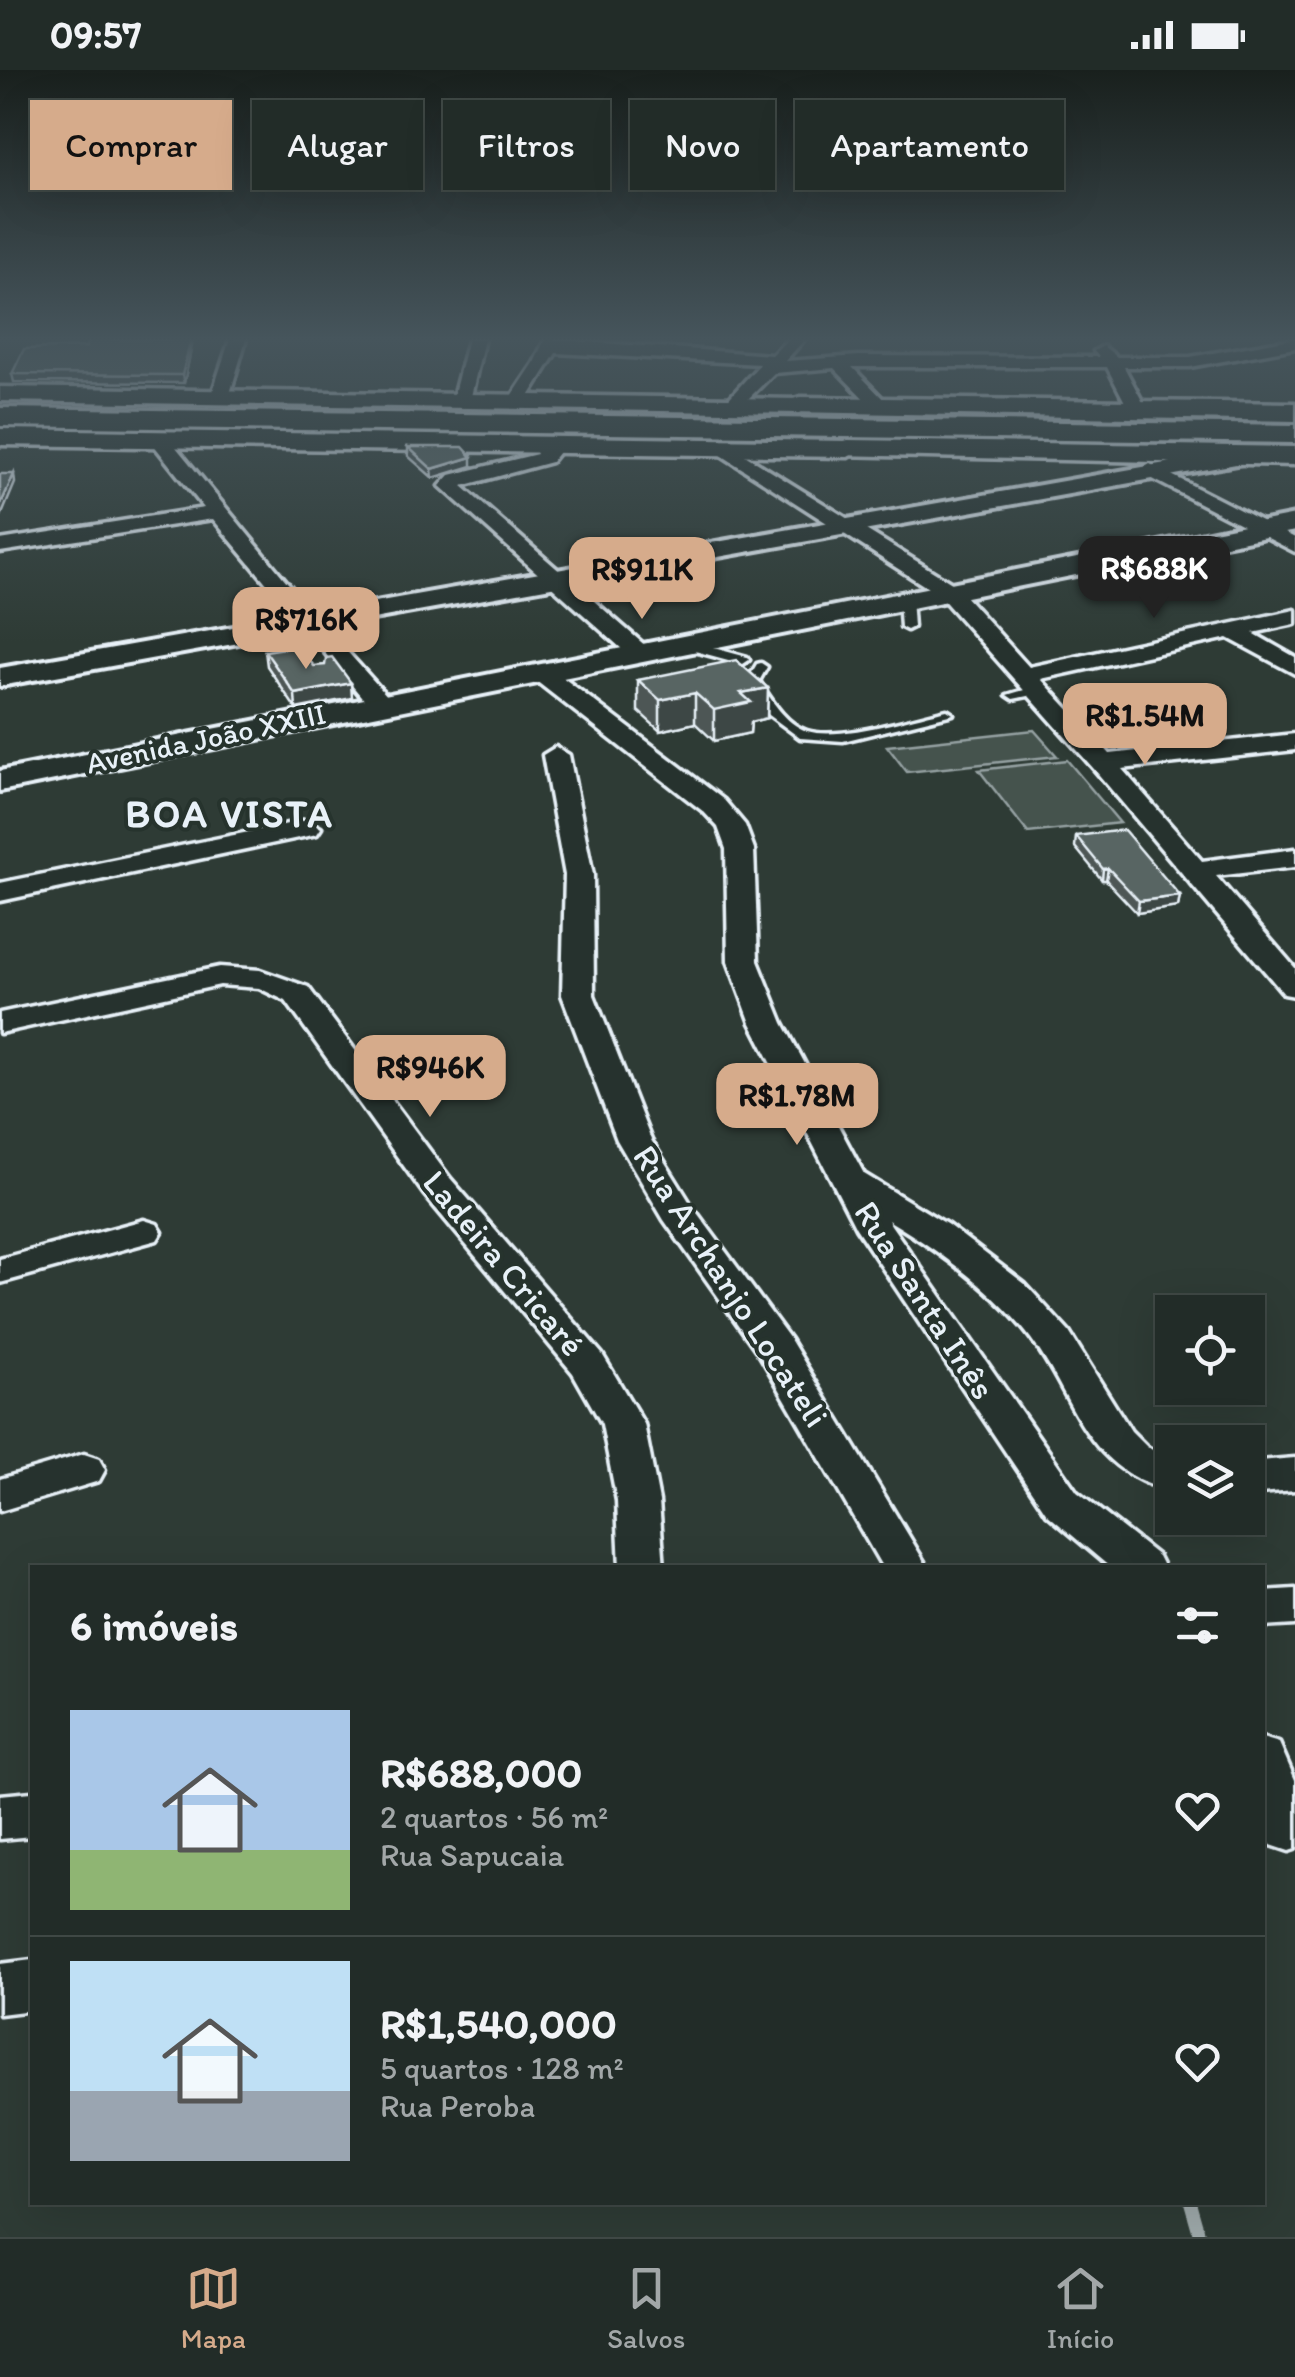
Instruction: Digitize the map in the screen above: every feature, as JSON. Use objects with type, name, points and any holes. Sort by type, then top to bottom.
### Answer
[{"type":"main road","points":[[245,440],[1295,456]]},
{"type":"main road","points":[[719,440],[848,449]]},
{"type":"main road","points":[[1005,440],[1061,452]]},
{"type":"main road","points":[[1114,454],[1150,470]]},
{"type":"street","points":[[160,440],[370,702]]},
{"type":"street","points":[[542,444],[549,452],[544,458],[451,482],[454,491],[640,653]]},
{"type":"street","points":[[722,447],[947,590],[1025,687],[1103,762],[1295,987]]},
{"type":"street","points":[[0,677],[1245,456]]},
{"type":"street","points":[[1150,470],[1295,546]]},
{"type":"street","points":[[0,546],[218,512]]},
{"type":"street","name":"Avenida João XXIII","points":[[0,781],[298,714],[684,644],[906,613],[947,590],[1295,523]]},
{"type":"street","points":[[1265,528],[1295,532]]},
{"type":"street","points":[[1025,687],[1295,617]]},
{"type":"street","points":[[1234,632],[1295,667]]},
{"type":"street","name":"Rua Santa Inês","points":[[540,672],[714,806],[731,825],[740,850],[739,920],[744,961],[767,1022],[874,1228],[1062,1503],[1138,1565]]},
{"type":"street","points":[[1103,762],[1295,742]]},
{"type":"street","name":"Rua Archanjo Locateli","points":[[556,755],[578,875],[578,995],[634,1140],[677,1212],[776,1349],[904,1565]]},
{"type":"street","points":[[0,892],[307,828]]},
{"type":"street","points":[[1196,870],[1295,858]]},
{"type":"street","name":"Ladeira Cricaré","points":[[0,1023],[220,976],[253,976],[280,983],[297,994],[437,1186],[588,1364],[623,1424],[638,1501],[642,1565]]},
{"type":"street","points":[[851,1182],[929,1228],[1010,1288],[1055,1342],[1109,1431],[1134,1458],[1155,1470]]},
{"type":"street","points":[[0,1271],[144,1232]]},
{"type":"street","points":[[0,1495],[84,1470]]},
{"type":"street","points":[[1265,1477],[1295,1474]]},
{"type":"street","points":[[1265,1608],[1295,1608]]},
{"type":"street","points":[[1265,1769],[1282,1830]]},
{"type":"street","points":[[0,1818],[30,1814]]},
{"type":"street","points":[[0,1990],[30,1985]]},
{"type":"lane","points":[[684,644],[743,660]]},
{"type":"lane","points":[[761,666],[753,681],[755,689],[800,734],[843,737],[947,714]]},
{"type":"shaded area","points":[[478,440],[664,440],[725,446]]},
{"type":"shaded area","points":[[705,440],[998,443],[714,441]]},
{"type":"shaded area","points":[[1015,440],[1295,441],[1295,454]]},
{"type":"shaded area","points":[[1034,730],[1057,756],[907,772],[887,746]]},
{"type":"shaded area","points":[[1067,760],[1120,823],[1028,833],[979,770]]},
{"type":"building","points":[[408,447],[463,447],[472,457],[432,469]]},
{"type":"building","points":[[0,474],[14,474],[0,506]]},
{"type":"building","points":[[292,647],[304,662],[310,661],[314,666],[325,665],[326,658],[332,657],[351,683],[295,694],[265,651]]},
{"type":"building","points":[[736,660],[768,688],[741,693],[751,702],[714,710],[695,693],[660,700],[638,680]]},
{"type":"building","points":[[1124,830],[1180,896],[1139,901],[1108,868],[1103,869],[1076,836]]},
{"type":"waterway","points":[[1191,2205],[1200,2237]]},
{"type":"district","name":"BOA VISTA","points":[[230,814]]}]
